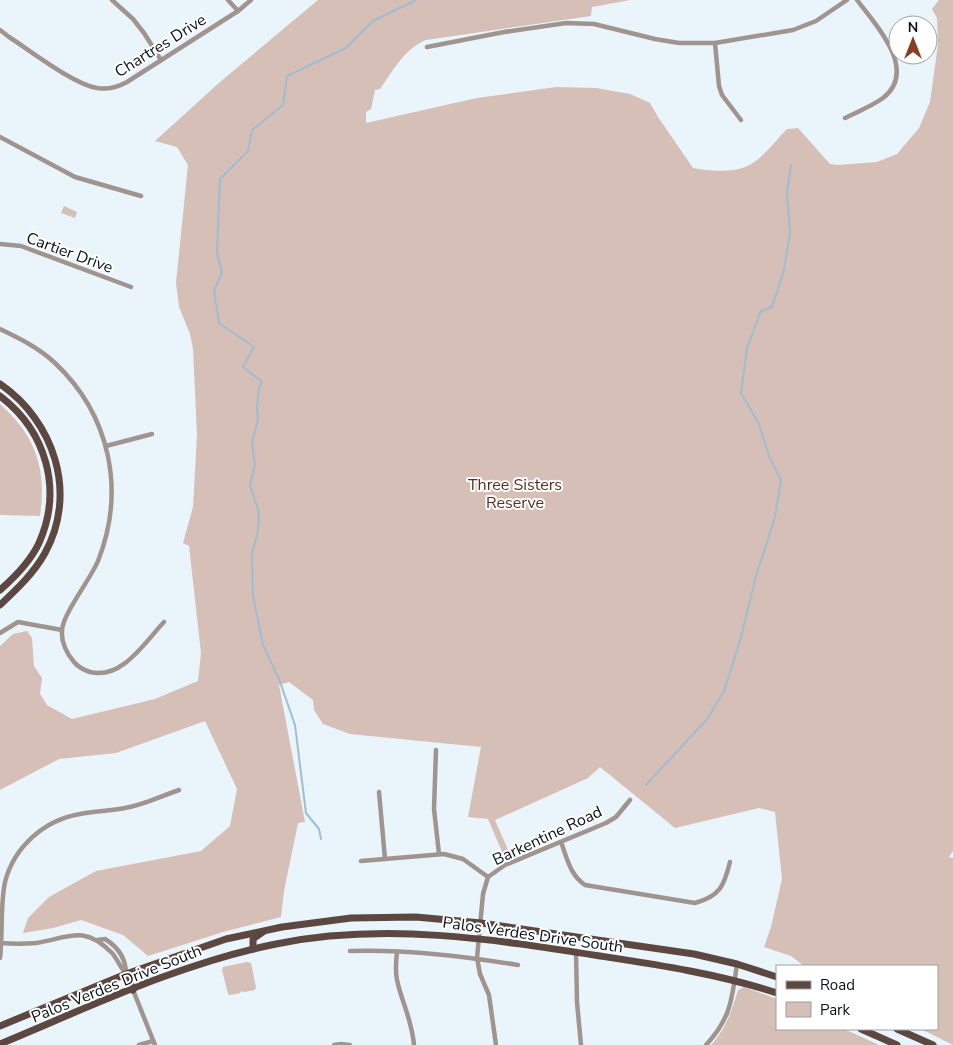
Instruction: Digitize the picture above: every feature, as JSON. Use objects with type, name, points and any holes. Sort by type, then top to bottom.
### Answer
[{"type":"main road","points":[[0,384],[21,401],[41,426],[56,459],[60,480],[59,506],[55,530],[46,552],[30,576],[0,605]]},
{"type":"main road","points":[[0,396],[27,421],[37,437],[44,453],[50,486],[47,520],[39,544],[27,563],[0,590]]},
{"type":"main road","points":[[11,406],[18,404],[36,424],[41,426]]},
{"type":"main road","name":"Palos Verdes Drive South","points":[[0,1026],[126,974],[226,938],[290,926],[352,918],[416,917],[481,922],[694,954],[737,964],[776,977]]},
{"type":"main road","points":[[253,949],[252,943],[255,936],[290,926]]},
{"type":"main road","name":"Palos Verdes Drive South","points":[[0,1044],[200,964],[253,949],[311,938],[348,935],[382,933],[434,934],[479,938],[689,970],[735,980],[776,993]]},
{"type":"main road","points":[[126,974],[133,990]]},
{"type":"main road","points":[[863,1030],[897,1045]]},
{"type":"main road","points":[[899,1030],[933,1045]]},
{"type":"street","points":[[112,0],[133,19],[161,60]]},
{"type":"street","points":[[228,0],[238,11]]},
{"type":"street","name":"Chartres Drive","points":[[0,30],[71,77],[96,88],[117,87],[128,82],[252,0]]},
{"type":"street","points":[[427,48],[504,32],[566,23],[594,24],[679,43],[739,41],[793,30],[816,21],[847,0]]},
{"type":"street","points":[[845,118],[883,98],[891,89],[896,70],[892,48],[857,0]]},
{"type":"street","points":[[715,43],[718,86],[722,95],[741,120]]},
{"type":"street","points":[[0,137],[75,177],[141,196]]},
{"type":"street","name":"Cartier Drive","points":[[0,244],[21,246],[131,288]]},
{"type":"street","points":[[0,329],[40,351],[69,377],[89,406],[106,446],[112,487],[104,545],[90,577],[65,619],[62,630],[65,647],[76,665],[84,670],[102,674],[121,667],[164,622]]},
{"type":"street","points":[[106,446],[152,434]]},
{"type":"street","points":[[0,633],[18,622],[62,630]]},
{"type":"street","points":[[436,750],[434,809],[439,854]]},
{"type":"street","points":[[0,958],[5,882],[9,870],[22,848],[36,834],[45,827],[68,817],[131,807],[179,790]]},
{"type":"street","points":[[379,792],[385,859]]},
{"type":"street","name":"Barkentine Road","points":[[496,1045],[489,995],[480,974],[476,958],[483,894],[488,877],[505,865],[611,820],[616,817],[630,800]]},
{"type":"street","points":[[561,842],[571,871],[585,885],[695,903],[706,900],[718,892],[725,883],[730,862]]},
{"type":"street","points":[[361,861],[444,854],[463,859],[488,877]]},
{"type":"street","points":[[1,944],[37,942],[62,936],[82,934],[96,940],[106,939],[112,943],[126,963],[126,974]]},
{"type":"street","name":"Palos Verdes Drive South","points":[[350,951],[397,952],[476,958],[518,965]]},
{"type":"street","points":[[397,952],[397,982],[413,1028],[414,1045]]},
{"type":"street","points":[[576,952],[577,1002],[581,1045]]},
{"type":"street","points":[[706,1045],[716,1034],[731,1005],[737,964]]},
{"type":"street","points":[[133,990],[154,1043],[139,1045]]},
{"type":"street","points":[[334,1045],[350,1045]]},
{"type":"green space","name":"Three Sisters Reserve","points":[[318,0],[630,0],[592,7],[591,16],[426,40],[419,43],[406,54],[380,89],[375,90],[371,109],[366,112],[366,123],[477,98],[556,87],[596,88],[630,94],[650,103],[693,168],[721,171],[742,168],[753,163],[764,154],[787,129],[798,128],[830,164],[877,162],[897,154],[919,128],[930,102],[935,65],[938,65],[938,15],[935,15],[932,9],[939,0],[953,0],[953,851],[949,857],[953,858],[953,1045],[923,1030],[938,1030],[938,965],[803,965],[791,956],[764,947],[771,927],[782,879],[775,812],[759,808],[675,828],[600,767],[588,778],[495,820],[512,859],[506,861],[488,819],[468,817],[481,747],[350,734],[323,724],[314,710],[313,700],[289,682],[279,685],[305,822],[298,823],[284,891],[281,917],[223,932],[148,956],[123,935],[81,920],[53,928],[23,933],[28,918],[49,897],[96,871],[201,851],[230,826],[237,789],[205,721],[116,753],[59,759],[0,790],[0,646],[13,634],[27,631],[32,638],[34,666],[42,678],[40,694],[47,705],[72,719],[155,699],[198,681],[201,653],[189,546],[183,543],[193,507],[197,435],[193,349],[190,334],[179,307],[176,283],[188,165],[177,147],[155,141],[220,82]]},
{"type":"green space","points":[[64,206],[77,212],[75,218],[61,213]]},
{"type":"green space","points":[[0,404],[22,428],[36,454],[42,483],[40,516],[0,515]]},
{"type":"green space","points":[[247,962],[251,963],[255,990],[228,994],[222,970],[223,967]]},
{"type":"green space","points":[[744,987],[776,999],[776,1030],[846,1030],[879,1045],[711,1045],[725,1026],[738,990]]},
{"type":"waterway","points":[[321,839],[319,829],[306,813],[295,725],[279,679],[263,645],[253,596],[252,553],[258,531],[259,513],[250,485],[255,465],[252,442],[258,420],[259,388],[262,382],[243,367],[254,347],[219,323],[214,291],[222,273],[217,253],[220,179],[248,151],[252,130],[283,105],[287,76],[346,48],[373,21],[416,0]]},
{"type":"waterway","points":[[646,785],[708,718],[724,691],[740,641],[756,576],[775,517],[781,480],[769,456],[759,424],[741,393],[747,348],[761,311],[772,307],[784,270],[790,233],[787,192],[791,165]]}]
